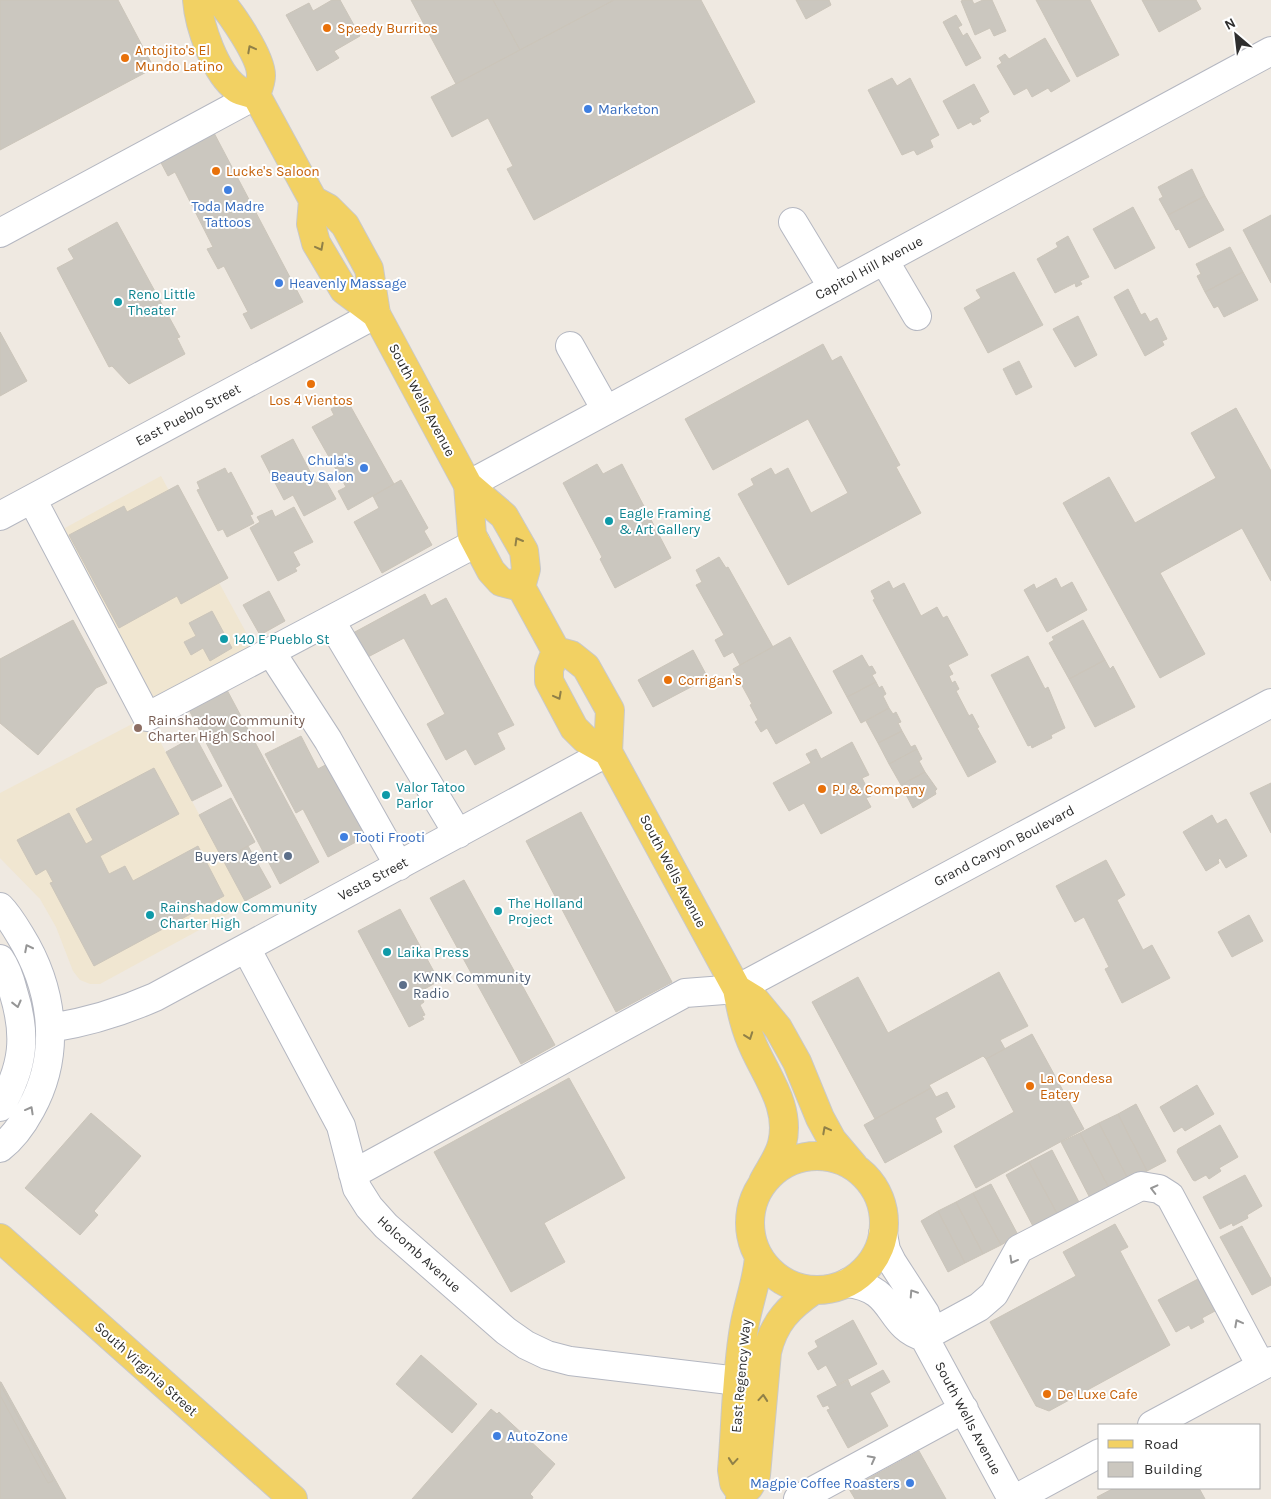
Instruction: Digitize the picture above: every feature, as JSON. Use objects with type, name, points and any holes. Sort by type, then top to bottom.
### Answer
[{"type":"main road","points":[[197,0],[198,13],[205,38],[226,78],[238,90],[256,95],[261,74],[257,60],[235,19],[219,0]]},
{"type":"main road","name":"South Wells Avenue","points":[[256,95],[313,200],[328,208],[345,225],[356,245],[369,269],[376,314],[468,485],[504,516],[524,550],[526,569],[521,587],[501,582],[491,571],[476,543],[472,535],[468,485]]},
{"type":"main road","points":[[521,587],[556,651],[571,655],[586,667],[610,710],[608,752],[584,739],[574,728],[550,681],[549,669],[556,651]]},
{"type":"main road","name":"South Wells Avenue","points":[[608,752],[737,990],[742,1017],[753,1046],[779,1098],[785,1120],[782,1146],[763,1182]]},
{"type":"main road","name":"South Wells Avenue","points":[[737,990],[755,1000],[778,1028],[797,1062],[820,1118],[832,1140],[856,1168]]},
{"type":"main road","points":[[808,1156],[840,1159],[856,1168],[870,1181],[879,1197],[884,1215],[883,1234],[878,1251],[865,1270],[847,1283],[831,1288],[814,1290],[782,1281],[769,1270],[759,1257],[751,1238],[749,1219],[754,1200],[763,1182],[777,1168],[792,1160],[808,1156]]},
{"type":"main road","name":"South Virginia Street","points":[[0,1238],[293,1499]]},
{"type":"main road","name":"East Regency Way","points":[[759,1257],[754,1292],[744,1328],[738,1381],[732,1470],[734,1483],[741,1496],[750,1487],[756,1475],[770,1337],[785,1313],[814,1290]]},
{"type":"street","name":"Capitol Hill Avenue","points":[[468,485],[1271,51]]},
{"type":"street","points":[[0,233],[256,95]]},
{"type":"street","points":[[793,222],[832,288]]},
{"type":"street","points":[[884,260],[917,316]]},
{"type":"street","name":"East Pueblo Street","points":[[0,516],[376,314]]},
{"type":"street","points":[[570,346],[606,410]]},
{"type":"street","points":[[32,499],[147,717],[476,543]]},
{"type":"street","points":[[330,620],[458,834]]},
{"type":"street","points":[[271,652],[328,740],[399,866]]},
{"type":"street","name":"Grand Canyon Boulevard","points":[[737,990],[1271,703]]},
{"type":"street","name":"Vesta Street","points":[[51,1028],[86,1022],[122,1011],[155,997],[608,752]]},
{"type":"street","points":[[0,907],[7,913],[28,948],[45,989],[51,1028],[47,1070],[36,1099],[23,1124],[0,1148]]},
{"type":"street","name":"Holcomb Avenue","points":[[246,948],[341,1126],[357,1188],[369,1207],[386,1226],[506,1332],[526,1346],[547,1356],[570,1361],[738,1381]]},
{"type":"street","points":[[0,959],[7,969],[23,1032],[19,1063],[8,1094],[0,1107]]},
{"type":"street","points":[[353,1174],[686,993],[737,990]]},
{"type":"street","points":[[847,1283],[863,1285],[873,1290],[888,1303],[902,1324],[912,1333],[924,1336],[979,1307],[994,1294],[1018,1250],[1141,1186],[1159,1189],[1170,1196],[1266,1364],[1154,1424]]},
{"type":"street","points":[[883,1234],[886,1250],[925,1313],[929,1324],[924,1336]]},
{"type":"street","name":"South Wells Avenue","points":[[924,1336],[1014,1499]]},
{"type":"street","points":[[798,1499],[964,1409]]},
{"type":"street","points":[[1014,1499],[1098,1454]]},
{"type":"shaded area","name":"Rainshadow Community Charter High School","points":[[161,476],[254,647],[147,717],[247,904],[100,984],[90,984],[80,980],[73,971],[56,927],[40,899],[0,858],[0,793],[134,723],[39,542]]},
{"type":"building","points":[[0,0],[118,0],[154,68],[0,150]]},
{"type":"building","points":[[332,0],[340,0],[360,36],[334,51],[339,58],[317,71],[286,15],[309,3],[313,11]]},
{"type":"building","points":[[411,0],[493,0],[520,50],[456,84]]},
{"type":"building","points":[[493,0],[614,0],[520,50]]},
{"type":"building","points":[[614,0],[701,0],[755,102],[534,220],[507,169],[513,166],[488,118],[452,137],[431,97]]},
{"type":"building","points":[[796,0],[829,0],[831,5],[806,19]]},
{"type":"building","points":[[972,0],[974,4],[983,0],[992,0],[1006,31],[994,36],[990,28],[975,35],[961,1]]},
{"type":"building","points":[[1036,0],[1090,0],[1119,55],[1077,77]]},
{"type":"building","points":[[1142,0],[1196,0],[1201,9],[1159,32]]},
{"type":"building","points":[[956,15],[962,25],[958,27],[963,36],[967,33],[981,58],[966,66],[943,22]]},
{"type":"building","points":[[1045,38],[1070,81],[1051,92],[1048,88],[1032,97],[1027,88],[1014,95],[997,66],[1002,63],[999,58],[1005,54],[1009,59]]},
{"type":"building","points":[[892,78],[897,86],[910,78],[939,135],[930,140],[933,147],[917,155],[914,150],[902,155],[868,90]]},
{"type":"building","points":[[974,84],[989,112],[979,118],[981,121],[973,125],[971,122],[958,129],[943,101]]},
{"type":"building","points":[[213,131],[303,302],[251,329],[243,314],[248,312],[224,266],[218,269],[207,249],[213,247],[175,172],[168,176],[159,159]]},
{"type":"building","points":[[1192,169],[1205,196],[1168,215],[1159,199],[1163,197],[1158,187]]},
{"type":"building","points":[[1205,196],[1224,230],[1189,248],[1179,229],[1176,230],[1168,215]]},
{"type":"building","points":[[1133,207],[1155,248],[1115,269],[1093,229]]},
{"type":"building","points":[[1271,215],[1271,283],[1243,230]]},
{"type":"building","name":"Reno Little Theater","points":[[117,222],[180,337],[177,338],[185,354],[129,384],[112,366],[109,367],[57,268],[74,259],[68,249]]},
{"type":"building","points":[[1068,236],[1089,277],[1080,281],[1082,284],[1076,287],[1075,283],[1055,293],[1037,259],[1058,247],[1056,243]]},
{"type":"building","points":[[1230,247],[1243,272],[1205,292],[1197,276],[1201,274],[1196,264]]},
{"type":"building","points":[[1014,272],[1043,325],[988,353],[964,308],[981,298],[976,290]]},
{"type":"building","points":[[1243,272],[1258,300],[1224,317],[1218,306],[1214,308],[1205,292]]},
{"type":"building","points":[[1128,289],[1141,315],[1145,313],[1150,322],[1157,318],[1167,339],[1162,341],[1164,345],[1145,356],[1114,297]]},
{"type":"building","points":[[1078,316],[1097,355],[1075,367],[1053,329]]},
{"type":"building","points":[[0,332],[27,381],[0,396]]},
{"type":"building","points":[[823,344],[832,361],[841,356],[900,465],[896,467],[921,513],[788,585],[738,494],[754,485],[751,479],[771,468],[775,475],[788,468],[811,513],[848,493],[808,419],[713,470],[685,419]]},
{"type":"building","points":[[1019,361],[1032,387],[1016,395],[1003,369]]},
{"type":"building","points":[[347,400],[394,484],[348,510],[338,491],[346,487],[312,427],[334,415],[331,409]]},
{"type":"building","points":[[1236,408],[1271,471],[1271,581],[1242,528],[1160,573],[1205,654],[1160,678],[1063,503],[1109,477],[1135,523],[1216,478],[1191,433]]},
{"type":"building","points":[[293,439],[316,483],[323,479],[336,499],[304,516],[293,495],[284,500],[261,456]]},
{"type":"building","points":[[597,464],[603,474],[622,464],[671,558],[615,588],[600,559],[602,557],[563,483]]},
{"type":"building","points":[[225,468],[228,474],[231,472],[253,514],[250,515],[254,523],[227,537],[223,529],[218,531],[197,490],[200,489],[197,482]]},
{"type":"building","points":[[401,480],[428,528],[424,531],[432,545],[382,573],[354,522],[379,508],[373,496]]},
{"type":"building","points":[[178,485],[228,578],[181,604],[177,596],[119,628],[69,535],[124,506],[127,512]]},
{"type":"building","points":[[294,507],[313,542],[293,552],[300,565],[295,568],[297,571],[278,581],[250,528],[260,522],[257,517],[272,510],[275,517]]},
{"type":"building","points":[[719,557],[726,568],[728,567],[773,647],[740,665],[733,652],[724,657],[715,640],[724,635],[696,585],[702,582],[696,570]]},
{"type":"building","points":[[1056,578],[1061,588],[1072,582],[1087,610],[1047,632],[1024,590],[1034,584],[1036,589]]},
{"type":"building","points":[[889,581],[893,589],[904,583],[921,616],[937,607],[943,618],[947,616],[968,655],[948,665],[953,674],[949,676],[952,683],[955,681],[959,689],[956,691],[969,716],[972,714],[979,727],[977,728],[996,762],[968,777],[873,600],[875,599],[871,591]]},
{"type":"building","points":[[269,591],[285,621],[260,635],[243,605]]},
{"type":"building","points":[[425,594],[431,606],[446,598],[514,725],[497,733],[505,749],[475,765],[466,749],[446,760],[427,724],[445,714],[404,638],[366,658],[353,633]]},
{"type":"building","points":[[212,611],[232,648],[210,661],[203,648],[191,655],[184,642],[196,636],[189,623]]},
{"type":"building","points":[[73,620],[107,683],[96,688],[38,755],[0,723],[0,659]]},
{"type":"building","points":[[1083,620],[1105,660],[1069,679],[1049,643],[1054,640],[1052,637]]},
{"type":"building","points":[[790,637],[832,713],[776,744],[767,728],[761,732],[755,722],[758,720],[750,705],[752,704],[733,669]]},
{"type":"building","points":[[693,650],[708,678],[653,707],[638,680]]},
{"type":"building","points":[[862,655],[869,667],[872,666],[876,673],[872,675],[876,682],[847,697],[833,671]]},
{"type":"building","points":[[1028,656],[1045,689],[1048,687],[1065,728],[1051,735],[1052,738],[1032,748],[1031,745],[1028,746],[991,675]]},
{"type":"building","points":[[1105,660],[1110,669],[1113,666],[1135,707],[1095,727],[1069,679]]},
{"type":"building","points":[[876,682],[879,688],[882,686],[886,694],[883,696],[889,708],[861,723],[847,697]]},
{"type":"building","points":[[227,690],[319,862],[280,884],[189,710]]},
{"type":"building","points":[[889,708],[893,714],[896,712],[901,722],[898,723],[902,731],[878,743],[866,721]]},
{"type":"building","points":[[902,731],[911,747],[915,745],[917,749],[889,764],[878,743]]},
{"type":"building","points":[[195,736],[222,786],[192,801],[166,752]]},
{"type":"building","points":[[301,736],[318,769],[329,763],[367,836],[328,857],[303,809],[296,813],[265,754]]},
{"type":"building","name":"PJ & Company","points":[[852,742],[869,775],[862,778],[871,796],[866,798],[871,807],[821,834],[804,803],[789,811],[773,783],[811,763],[806,754],[816,749],[821,759]]},
{"type":"building","points":[[917,749],[922,759],[919,761],[925,772],[901,785],[889,764]]},
{"type":"building","points":[[154,768],[179,814],[100,856],[109,874],[125,866],[133,881],[198,846],[224,896],[94,966],[50,883],[53,882],[46,869],[36,875],[17,840],[69,813],[86,844],[93,840],[76,809]]},
{"type":"building","points":[[925,772],[937,789],[935,791],[936,794],[913,808],[901,785]]},
{"type":"building","points":[[1271,783],[1271,833],[1250,793]]},
{"type":"building","points":[[231,798],[255,842],[223,860],[199,815]]},
{"type":"building","points":[[581,812],[672,982],[616,1012],[526,841]]},
{"type":"building","points":[[1212,815],[1217,824],[1226,819],[1247,856],[1226,868],[1220,858],[1218,860],[1219,863],[1206,871],[1183,832]]},
{"type":"building","points":[[248,846],[271,887],[245,901],[223,860]]},
{"type":"building","points":[[1106,860],[1125,895],[1117,900],[1143,950],[1152,945],[1170,978],[1122,1003],[1105,969],[1109,967],[1084,917],[1075,922],[1056,886]]},
{"type":"building","points":[[464,880],[555,1045],[521,1064],[430,898]]},
{"type":"building","points":[[400,909],[439,981],[419,992],[424,1002],[420,1005],[425,1015],[422,1016],[424,1019],[409,1027],[358,931]]},
{"type":"building","points":[[1249,915],[1263,941],[1232,957],[1218,932]]},
{"type":"building","points":[[999,972],[1028,1026],[1000,1040],[1005,1049],[986,1059],[983,1056],[929,1085],[931,1088],[875,1119],[812,1002],[858,977],[888,1033]]},
{"type":"building","name":"La Condesa Eatery","points":[[1032,1034],[1084,1129],[976,1188],[954,1146],[1014,1112],[986,1059]]},
{"type":"building","points":[[569,1078],[625,1178],[544,1223],[565,1262],[511,1292],[434,1152]]},
{"type":"building","points":[[1197,1085],[1214,1114],[1185,1131],[1182,1127],[1174,1132],[1160,1107]]},
{"type":"building","points":[[931,1088],[936,1097],[947,1092],[955,1107],[935,1118],[942,1132],[885,1163],[864,1125]]},
{"type":"building","points":[[1136,1104],[1166,1161],[1147,1171],[1118,1114]]},
{"type":"building","points":[[91,1113],[141,1156],[94,1211],[98,1215],[80,1235],[25,1188]]},
{"type":"building","points":[[1118,1114],[1147,1171],[1129,1181],[1099,1123]]},
{"type":"building","points":[[1099,1123],[1129,1181],[1110,1190],[1080,1133]]},
{"type":"building","points":[[1220,1125],[1238,1157],[1219,1168],[1221,1171],[1209,1179],[1206,1175],[1195,1181],[1177,1152],[1178,1149]]},
{"type":"building","points":[[1080,1133],[1110,1190],[1091,1200],[1061,1142]]},
{"type":"building","points":[[1052,1150],[1081,1206],[1059,1217],[1029,1162]]},
{"type":"building","points":[[1029,1162],[1059,1217],[1035,1230],[1006,1175]]},
{"type":"building","points":[[1245,1175],[1262,1206],[1247,1215],[1248,1218],[1233,1226],[1232,1223],[1220,1229],[1203,1197]]},
{"type":"building","points":[[991,1184],[1018,1235],[1001,1245],[973,1193]]},
{"type":"building","points":[[973,1193],[1001,1245],[983,1254],[956,1202]]},
{"type":"building","points":[[956,1202],[983,1254],[965,1263],[938,1211]]},
{"type":"building","points":[[938,1211],[965,1263],[948,1272],[921,1221]]},
{"type":"building","points":[[1115,1224],[1128,1247],[1120,1251],[1170,1345],[1049,1411],[1036,1406],[990,1322],[1076,1276],[1063,1252]]},
{"type":"building","points":[[1242,1226],[1271,1279],[1271,1285],[1252,1295],[1220,1237]]},
{"type":"building","points":[[1198,1279],[1215,1311],[1202,1318],[1204,1322],[1191,1329],[1189,1325],[1176,1332],[1158,1300]]},
{"type":"building","points":[[853,1320],[877,1364],[837,1385],[826,1365],[818,1370],[808,1353],[818,1347],[815,1341]]},
{"type":"building","points":[[421,1355],[477,1404],[452,1433],[396,1384]]},
{"type":"building","points":[[883,1370],[890,1382],[870,1393],[888,1426],[848,1448],[827,1410],[830,1409],[828,1405],[823,1407],[817,1396],[848,1380],[851,1387]]},
{"type":"building","points":[[1,1382],[66,1499],[0,1499]]},
{"type":"building","points":[[0,1384],[53,1481],[48,1483],[0,1395]]},
{"type":"building","name":"AutoZone","points":[[491,1409],[497,1414],[499,1412],[555,1464],[530,1494],[533,1497],[532,1499],[412,1499]]},
{"type":"building","points":[[919,1451],[946,1499],[855,1499],[849,1489]]},
{"type":"building","points":[[1112,1489],[1200,1489],[1205,1499],[1098,1499],[1097,1497]]},
{"type":"place","name":"Speedy Burritos","points":[[327,28]]},
{"type":"place","name":"Antojito's El Mundo Latino","points":[[125,58]]},
{"type":"place","name":"Marketon","points":[[588,109]]},
{"type":"place","name":"Lucke's Saloon","points":[[216,171]]},
{"type":"place","name":"Toda Madre Tattoos","points":[[228,190]]},
{"type":"place","name":"Heavenly Massage","points":[[279,283]]},
{"type":"place","name":"Reno Little Theater","points":[[118,302]]},
{"type":"place","name":"Los 4 Vientos","points":[[311,384]]},
{"type":"place","name":"Chula's Beauty Salon","points":[[364,468]]},
{"type":"place","name":"Eagle Framing & Art Gallery","points":[[609,521]]},
{"type":"place","name":"140 E Pueblo St","points":[[224,639]]},
{"type":"place","name":"Corrigan's","points":[[668,680]]},
{"type":"place","name":"Rainshadow Community Charter High School","points":[[138,728]]},
{"type":"place","name":"PJ & Company","points":[[822,789]]},
{"type":"place","name":"Valor Tatoo Parlor","points":[[386,795]]},
{"type":"place","name":"Tooti Frooti","points":[[344,837]]},
{"type":"place","name":"Buyers Agent","points":[[288,856]]},
{"type":"place","name":"The Holland Project","points":[[498,911]]},
{"type":"place","name":"Rainshadow Community Charter High","points":[[150,915]]},
{"type":"place","name":"Laika Press","points":[[387,952]]},
{"type":"place","name":"KWNK Community Radio","points":[[403,985]]},
{"type":"place","name":"La Condesa Eatery","points":[[1030,1086]]},
{"type":"place","name":"De Luxe Cafe","points":[[1047,1394]]},
{"type":"place","name":"AutoZone","points":[[497,1436]]},
{"type":"place","name":"Magpie Coffee Roasters","points":[[910,1483]]}]
